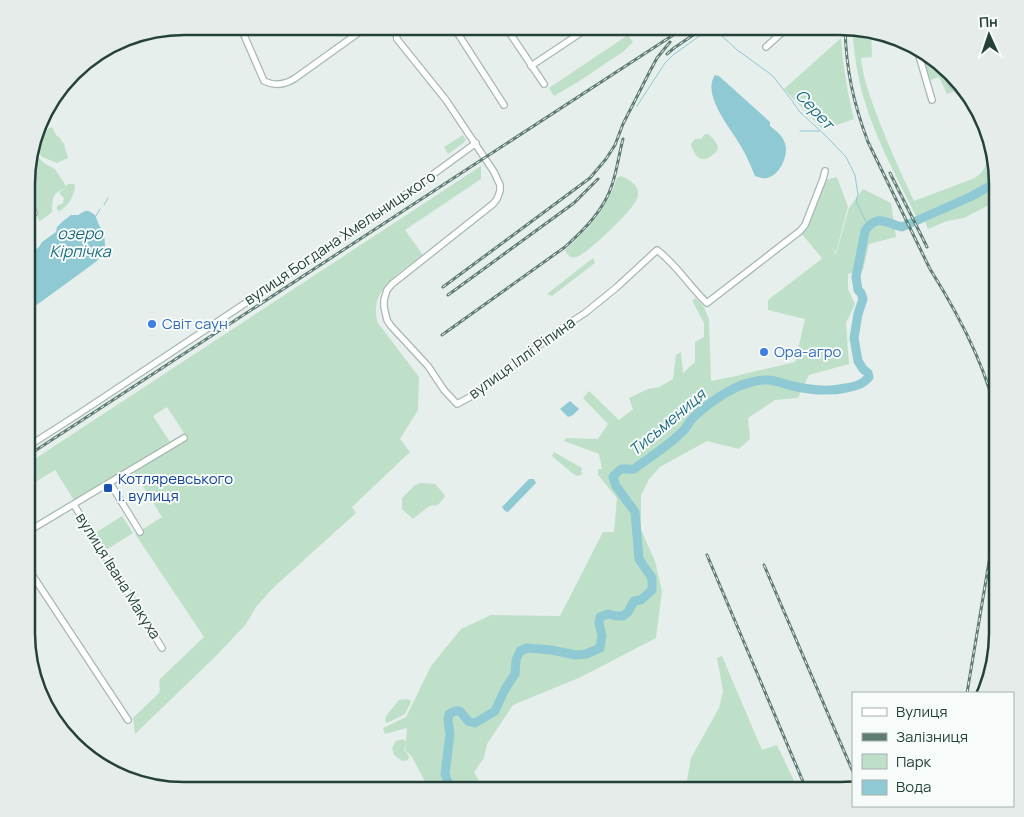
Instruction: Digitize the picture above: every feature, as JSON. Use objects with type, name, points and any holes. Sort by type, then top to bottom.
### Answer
[{"type":"street","points":[[244,35],[264,81],[276,84],[294,79],[355,35]]},
{"type":"street","name":"вулиця Іллі Ріпина","points":[[396,35],[399,42],[446,100],[498,178],[500,185],[500,191],[493,204],[392,284],[387,290],[384,300],[385,313],[391,326],[428,366],[444,390],[457,404],[470,397],[585,313],[618,287],[657,250],[707,303],[805,225],[825,171]]},
{"type":"street","points":[[459,35],[504,105]]},
{"type":"street","points":[[512,35],[544,84]]},
{"type":"street","points":[[532,66],[578,35]]},
{"type":"street","points":[[766,47],[779,35]]},
{"type":"street","points":[[920,58],[932,100]]},
{"type":"street","name":"вулиця Богдана Хмельницького","points":[[35,442],[369,221],[476,144]]},
{"type":"street","points":[[35,527],[184,438]]},
{"type":"street","points":[[110,483],[140,532]]},
{"type":"street","name":"вулиця Івана Макуха","points":[[74,505],[162,648]]},
{"type":"street","points":[[35,579],[128,720]]},
{"type":"green space","points":[[628,35],[633,42],[624,51],[554,96],[549,88]]},
{"type":"green space","points":[[853,36],[871,39],[872,57],[861,58],[864,75],[881,126],[914,201],[975,178],[982,172],[987,163],[989,181],[967,194],[916,216],[887,159],[869,114],[855,55]]},
{"type":"green space","points":[[841,38],[849,98],[854,119],[823,130],[784,89]]},
{"type":"green space","points":[[922,59],[945,79],[953,92],[947,94],[939,77],[928,81]]},
{"type":"green space","points":[[52,127],[64,144],[68,158],[57,163],[42,157],[39,152],[45,130]]},
{"type":"green space","points":[[705,134],[713,138],[718,149],[711,156],[703,159],[696,155],[691,144],[695,139],[701,139]]},
{"type":"green space","points":[[463,135],[466,140],[448,154],[444,147]]},
{"type":"green space","points":[[38,157],[55,169],[66,186],[74,184],[75,186],[72,197],[60,211],[57,210],[57,206],[63,203],[64,198],[59,193],[66,188],[55,194],[52,212],[39,221],[35,210]]},
{"type":"green space","points":[[481,166],[481,179],[405,230],[423,255],[388,283],[377,301],[378,323],[419,377],[418,410],[400,439],[410,452],[352,507],[356,513],[273,588],[256,607],[246,624],[217,655],[135,734],[133,718],[159,693],[160,679],[204,637],[135,534],[162,517],[131,467],[74,500],[55,470],[35,482],[35,459]],"holes":[[[167,407],[184,433],[170,442],[153,416]]]},
{"type":"green space","points":[[621,176],[637,188],[638,195],[636,201],[614,227],[595,244],[581,255],[570,257],[565,251],[566,249],[597,217],[608,199],[617,178]]},
{"type":"green space","points":[[837,177],[848,207],[836,252],[832,248],[836,254],[849,208],[863,189],[891,203],[896,237],[869,244],[863,270],[848,274],[848,289],[855,304],[846,323],[849,364],[809,375],[798,398],[775,400],[748,418],[750,439],[739,449],[707,441],[660,467],[649,479],[641,495],[641,530],[655,561],[662,591],[656,638],[581,677],[513,705],[487,744],[484,758],[474,772],[480,782],[425,782],[412,757],[405,750],[406,742],[404,750],[409,756],[408,760],[402,761],[394,755],[392,748],[396,741],[403,739],[406,741],[407,728],[385,734],[383,728],[406,717],[431,666],[461,629],[491,615],[560,616],[603,532],[614,532],[617,498],[598,475],[598,469],[602,469],[599,454],[564,441],[566,438],[598,439],[608,424],[583,398],[589,391],[619,420],[633,409],[629,398],[648,389],[659,387],[673,379],[676,355],[681,352],[683,373],[695,362],[695,342],[704,337],[704,323],[692,300],[696,298],[704,307],[709,320],[711,381],[795,362],[805,319],[768,310],[768,300],[822,258],[801,233],[808,225],[825,180]]},
{"type":"green space","points":[[989,191],[989,205],[964,218],[947,221],[928,229],[925,222]]},
{"type":"green space","points":[[593,258],[595,263],[552,296],[547,294]]},
{"type":"green space","points":[[554,452],[582,468],[581,472],[583,474],[578,476],[573,474],[552,456]]},
{"type":"green space","points":[[421,483],[435,484],[445,497],[438,505],[429,506],[413,519],[402,509],[402,498],[415,485]]},
{"type":"green space","points":[[122,516],[133,533],[106,550],[95,533]]},
{"type":"green space","points":[[722,656],[762,750],[777,745],[795,782],[687,782],[691,758],[719,708],[723,691],[717,658]]},
{"type":"green space","points":[[407,699],[411,702],[405,714],[387,723],[385,721],[386,716],[399,700]]},
{"type":"water","points":[[715,75],[719,76],[770,122],[770,126],[783,139],[786,146],[785,157],[780,168],[772,176],[764,178],[755,176],[742,148],[715,102],[712,83]]},
{"type":"water","name":"озеро Кірпічка","points":[[89,211],[95,215],[104,232],[104,252],[97,261],[35,306],[35,250],[42,242],[56,232],[57,227],[62,222],[71,215],[78,215]]},
{"type":"water","points":[[570,401],[579,409],[568,417],[560,409]]},
{"type":"water","points":[[529,479],[534,479],[536,483],[508,512],[505,511],[502,507]]},
{"type":"waterway","points":[[637,106],[665,63],[701,35]]},
{"type":"waterway","name":"Серет","points":[[721,35],[736,49],[773,76],[799,111],[846,157],[855,175],[858,195],[856,201],[868,226]]},
{"type":"waterway","points":[[800,131],[819,131]]},
{"type":"waterway","name":"Тисьмениця","points":[[448,782],[445,774],[450,734],[449,714],[460,711],[468,721],[475,723],[495,711],[505,689],[515,674],[516,660],[520,651],[527,648],[576,655],[586,654],[600,648],[602,636],[599,623],[600,617],[608,614],[623,616],[628,612],[634,601],[641,600],[652,590],[652,578],[639,559],[635,512],[616,486],[613,477],[616,473],[622,469],[634,469],[677,437],[691,420],[711,402],[744,384],[768,380],[806,389],[826,390],[850,387],[864,382],[869,377],[858,361],[854,338],[863,299],[858,290],[856,277],[865,231],[869,225],[878,221],[902,227],[970,197],[989,186]]},
{"type":"waterway","points":[[104,205],[108,198]]},
{"type":"waterway","points":[[96,216],[100,209]]},
{"type":"railway","points":[[35,451],[673,35]]},
{"type":"railway","points":[[667,54],[693,35]]},
{"type":"railway","points":[[846,35],[851,85],[868,142],[930,269],[962,324],[980,363],[989,390]]},
{"type":"railway","points":[[443,287],[590,178],[615,145],[623,124],[650,71],[657,58],[670,42]]},
{"type":"railway","points":[[442,335],[565,247],[586,227],[604,203],[612,185],[623,139]]},
{"type":"railway","points":[[890,173],[927,247]]},
{"type":"railway","points":[[448,295],[574,203],[598,179]]},
{"type":"railway","points":[[707,555],[803,782]]},
{"type":"railway","points":[[967,692],[989,562]]},
{"type":"railway","points":[[764,565],[852,770]]},
{"type":"place","name":"Світ саун","points":[[152,324]]},
{"type":"place","name":"Ора-агро","points":[[764,352]]},
{"type":"place","name":"Котляревського І. вулиця","points":[[108,488]]}]
